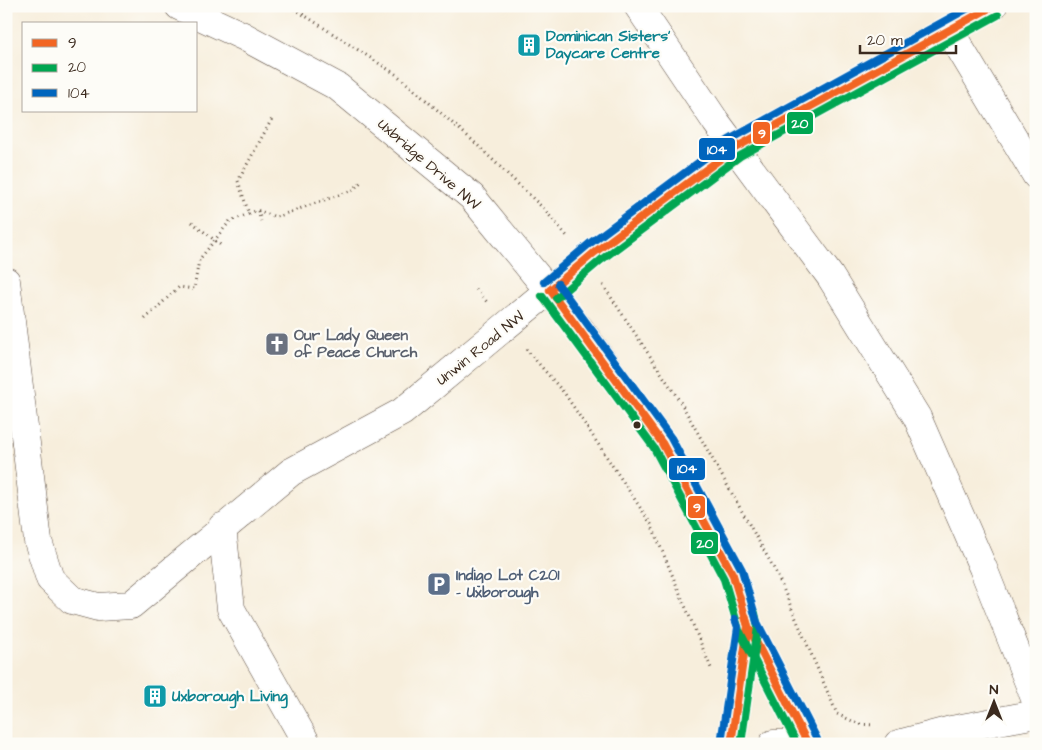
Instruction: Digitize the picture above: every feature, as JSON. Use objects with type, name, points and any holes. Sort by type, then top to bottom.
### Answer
[{"type":"street","name":"Uxbridge Drive NW","points":[[179,6],[243,36],[338,87],[472,198],[550,290],[662,443],[733,575],[748,626],[808,744]]},
{"type":"street","points":[[638,6],[735,148],[830,276],[917,417],[984,568],[1036,701]]},
{"type":"street","name":"Unwin Road NW","points":[[6,281],[38,541],[50,579],[72,600],[98,607],[131,604],[291,472],[402,412],[603,246],[735,148],[993,6]]},
{"type":"street","points":[[949,30],[1036,175]]},
{"type":"street","points":[[222,527],[231,609],[307,744]]},
{"type":"street","name":"Uxbridge Drive NW","points":[[731,744],[748,626]]},
{"type":"street","points":[[890,735],[951,730],[1036,714]]},
{"type":"street","points":[[773,744],[787,744]]},
{"type":"path","points":[[290,6],[397,75],[472,140],[561,228]]},
{"type":"path","points":[[248,214],[238,181],[272,117]]},
{"type":"path","points":[[145,319],[179,288],[194,289],[199,260],[230,220],[257,210],[276,217],[353,190],[362,181]]},
{"type":"path","points":[[257,210],[261,221]]},
{"type":"path","points":[[192,222],[223,247]]},
{"type":"path","points":[[476,289],[565,394],[651,524],[713,674]]},
{"type":"path","points":[[610,293],[682,403],[776,572],[837,714],[890,735]]},
{"type":"transit line","name":"104","points":[[544,282],[589,244],[729,140],[972,6]]},
{"type":"transit line","name":"9","points":[[550,290],[595,252],[735,148],[993,6]]},
{"type":"transit line","name":"20","points":[[556,298],[601,260],[740,156],[998,15]]},
{"type":"transit line","name":"104","points":[[558,284],[671,438],[742,570],[757,622],[817,739]]},
{"type":"transit line","name":"9","points":[[550,290],[662,443],[733,575],[748,626],[808,744]]},
{"type":"transit line","name":"20","points":[[542,296],[654,448],[724,579],[739,630],[797,744]]},
{"type":"transit line","name":"20","points":[[741,744],[758,627],[755,613]]},
{"type":"transit line","name":"9","points":[[731,744],[748,626],[745,616]]},
{"type":"transit line","name":"104","points":[[721,743],[738,627],[735,619]]},
{"type":"place","name":"Dominican Sisters' Daycare Centre","points":[[529,45]]},
{"type":"place","name":"Our Lady Queen of Peace Church","points":[[277,344]]},
{"type":"place","name":"Indigo Lot C201 – Uxborough","points":[[439,584]]},
{"type":"place","name":"Uxborough Living","points":[[155,696]]}]
